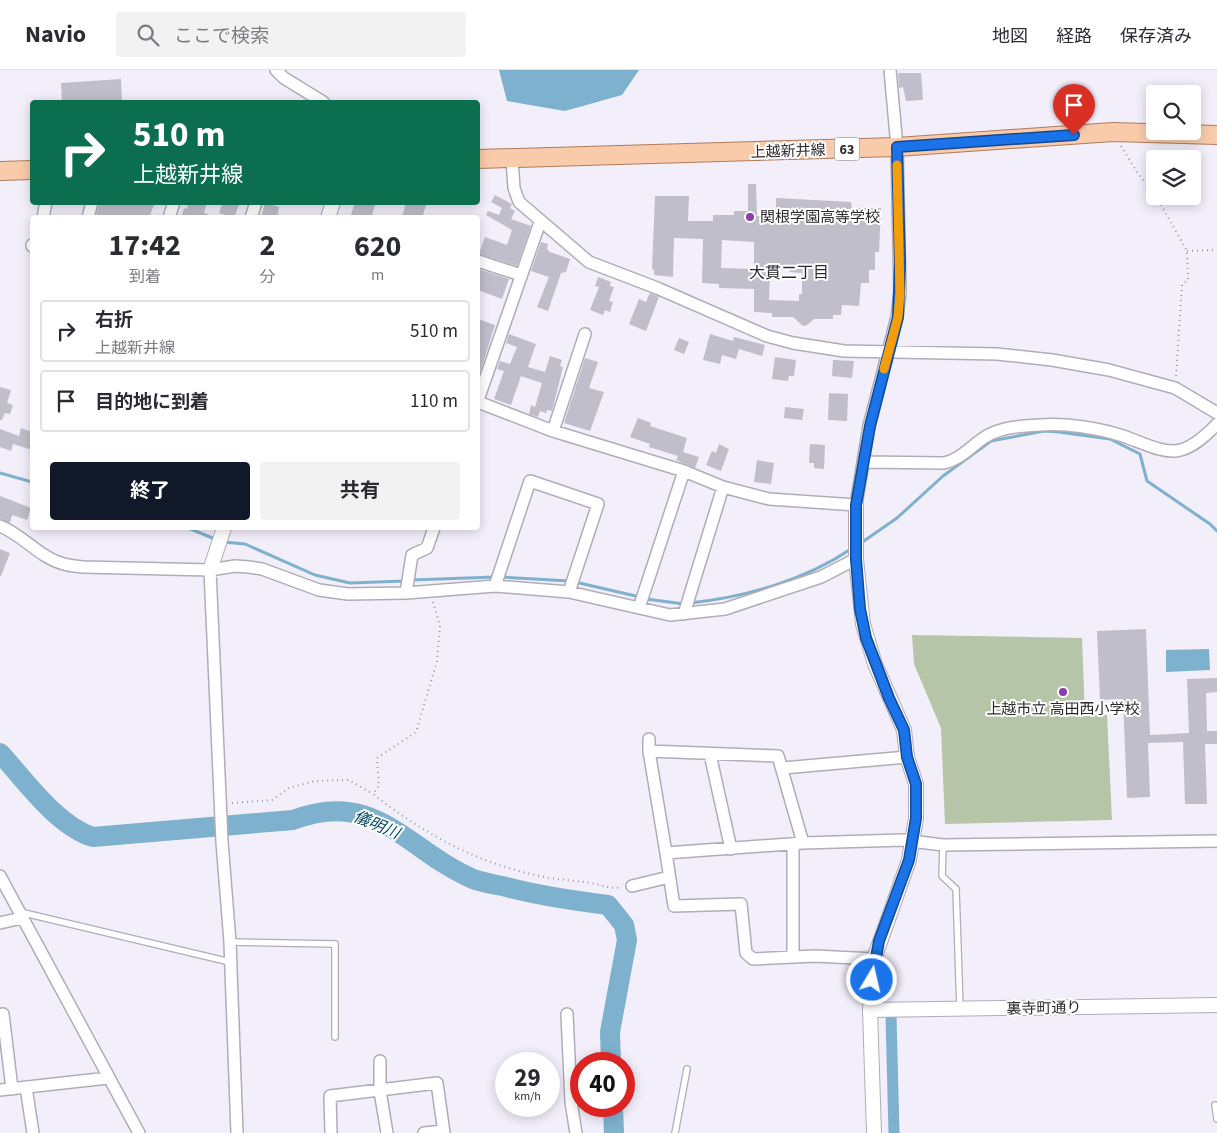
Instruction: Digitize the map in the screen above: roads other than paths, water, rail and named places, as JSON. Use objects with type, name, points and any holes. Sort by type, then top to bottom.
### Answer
[{"type":"main road","name":"上越新井線","points":[[480,159],[897,147],[1113,132],[1217,135]]},
{"type":"main road","points":[[0,171],[30,170]]},
{"type":"street","points":[[276,70],[284,78],[320,100]]},
{"type":"street","points":[[874,1133],[870,1010],[874,959],[906,868],[916,818],[916,784],[907,757],[904,730],[889,698],[866,638],[860,609],[856,559],[856,505],[870,426],[898,317],[900,293],[897,147],[890,70]]},
{"type":"street","points":[[512,159],[514,188],[519,202],[540,222],[589,262],[657,288],[767,336],[794,343],[844,351],[997,354],[1052,360],[1109,370],[1175,388],[1217,413]]},
{"type":"street","points":[[480,395],[540,222]]},
{"type":"street","points":[[480,262],[521,275]]},
{"type":"street","points":[[553,431],[585,334]]},
{"type":"street","points":[[480,402],[553,431],[684,471],[723,487],[769,499],[856,505]]},
{"type":"street","points":[[864,462],[944,463],[954,461],[985,437],[1017,427],[1043,425],[1110,433],[1154,449],[1170,452],[1197,443],[1217,424]]},
{"type":"street","points":[[639,608],[684,471]]},
{"type":"street","points":[[495,586],[530,481],[598,504],[569,592]]},
{"type":"street","points":[[684,614],[723,487]]},
{"type":"street","points":[[0,526],[10,530],[45,555],[63,564],[83,567],[210,570],[235,566],[249,567],[262,569],[319,590],[348,594],[406,593],[495,586],[569,592],[670,614],[725,609],[821,578],[856,559]]},
{"type":"street","points":[[223,530],[210,570],[222,842],[230,942],[237,1133]]},
{"type":"street","points":[[406,593],[412,555],[427,548],[433,530]]},
{"type":"street","points":[[649,738],[649,751],[674,906],[741,904],[746,953],[753,959],[815,956],[874,959]]},
{"type":"street","points":[[649,751],[778,756],[798,844],[793,957]]},
{"type":"street","points":[[710,754],[731,849]]},
{"type":"street","points":[[782,768],[907,757]]},
{"type":"street","points":[[666,853],[798,844],[903,840],[912,843],[943,845],[1217,841]]},
{"type":"street","points":[[0,876],[139,1133]]},
{"type":"street","points":[[632,886],[670,877]]},
{"type":"street","points":[[0,923],[20,915]]},
{"type":"street","name":"裏寺町通り","points":[[870,1010],[1217,1005]]},
{"type":"street","points":[[0,1015],[3,1014],[12,1089]]},
{"type":"street","points":[[567,1014],[571,1102],[576,1133]]},
{"type":"street","points":[[380,1060],[380,1091],[387,1133]]},
{"type":"street","points":[[0,1090],[108,1078]]},
{"type":"street","points":[[331,1133],[330,1096],[437,1083],[444,1132],[424,1133]]},
{"type":"street","points":[[26,1087],[33,1133]]},
{"type":"lane","points":[[943,845],[942,876],[956,889],[960,1009]]},
{"type":"lane","points":[[20,915],[230,962]]},
{"type":"lane","points":[[230,942],[335,944],[335,1037]]},
{"type":"lane","points":[[675,1133],[687,1069]]},
{"type":"lane","points":[[1215,1105],[1217,1119]]},
{"type":"water","points":[[499,70],[639,70],[622,95],[565,111],[507,101]]},
{"type":"water","points":[[1209,649],[1210,670],[1166,672],[1166,650]]},
{"type":"waterway","points":[[861,543],[897,518],[943,476],[991,441],[1044,431],[1110,439],[1140,454],[1147,481],[1210,524],[1217,531]]},
{"type":"waterway","points":[[0,473],[30,481]]},
{"type":"waterway","points":[[193,530],[215,539]]},
{"type":"waterway","points":[[223,542],[245,544],[315,575],[350,583],[405,581]]},
{"type":"waterway","points":[[690,603],[732,596],[795,578],[814,570],[851,549]]},
{"type":"waterway","points":[[411,580],[495,577]]},
{"type":"waterway","points":[[501,577],[569,581]]},
{"type":"waterway","points":[[575,582],[640,597]]},
{"type":"waterway","points":[[646,599],[684,604]]},
{"type":"waterway","name":"儀明川","points":[[0,753],[54,813],[67,823],[93,837],[293,820],[322,812],[347,812],[369,817],[389,827],[449,867],[473,879],[546,896],[608,905],[624,925],[627,940],[610,1032],[611,1052]]},
{"type":"waterway","points":[[891,1015],[894,1133]]},
{"type":"waterway","name":"儀明川","points":[[613,1117],[614,1133]]},
{"type":"place","name":"関根学園高等学校","points":[[750,217]]},
{"type":"place","name":"上越市立 高田西小学校","points":[[1063,692]]},
{"type":"district","name":"大貫二丁目","points":[[789,272]]}]
